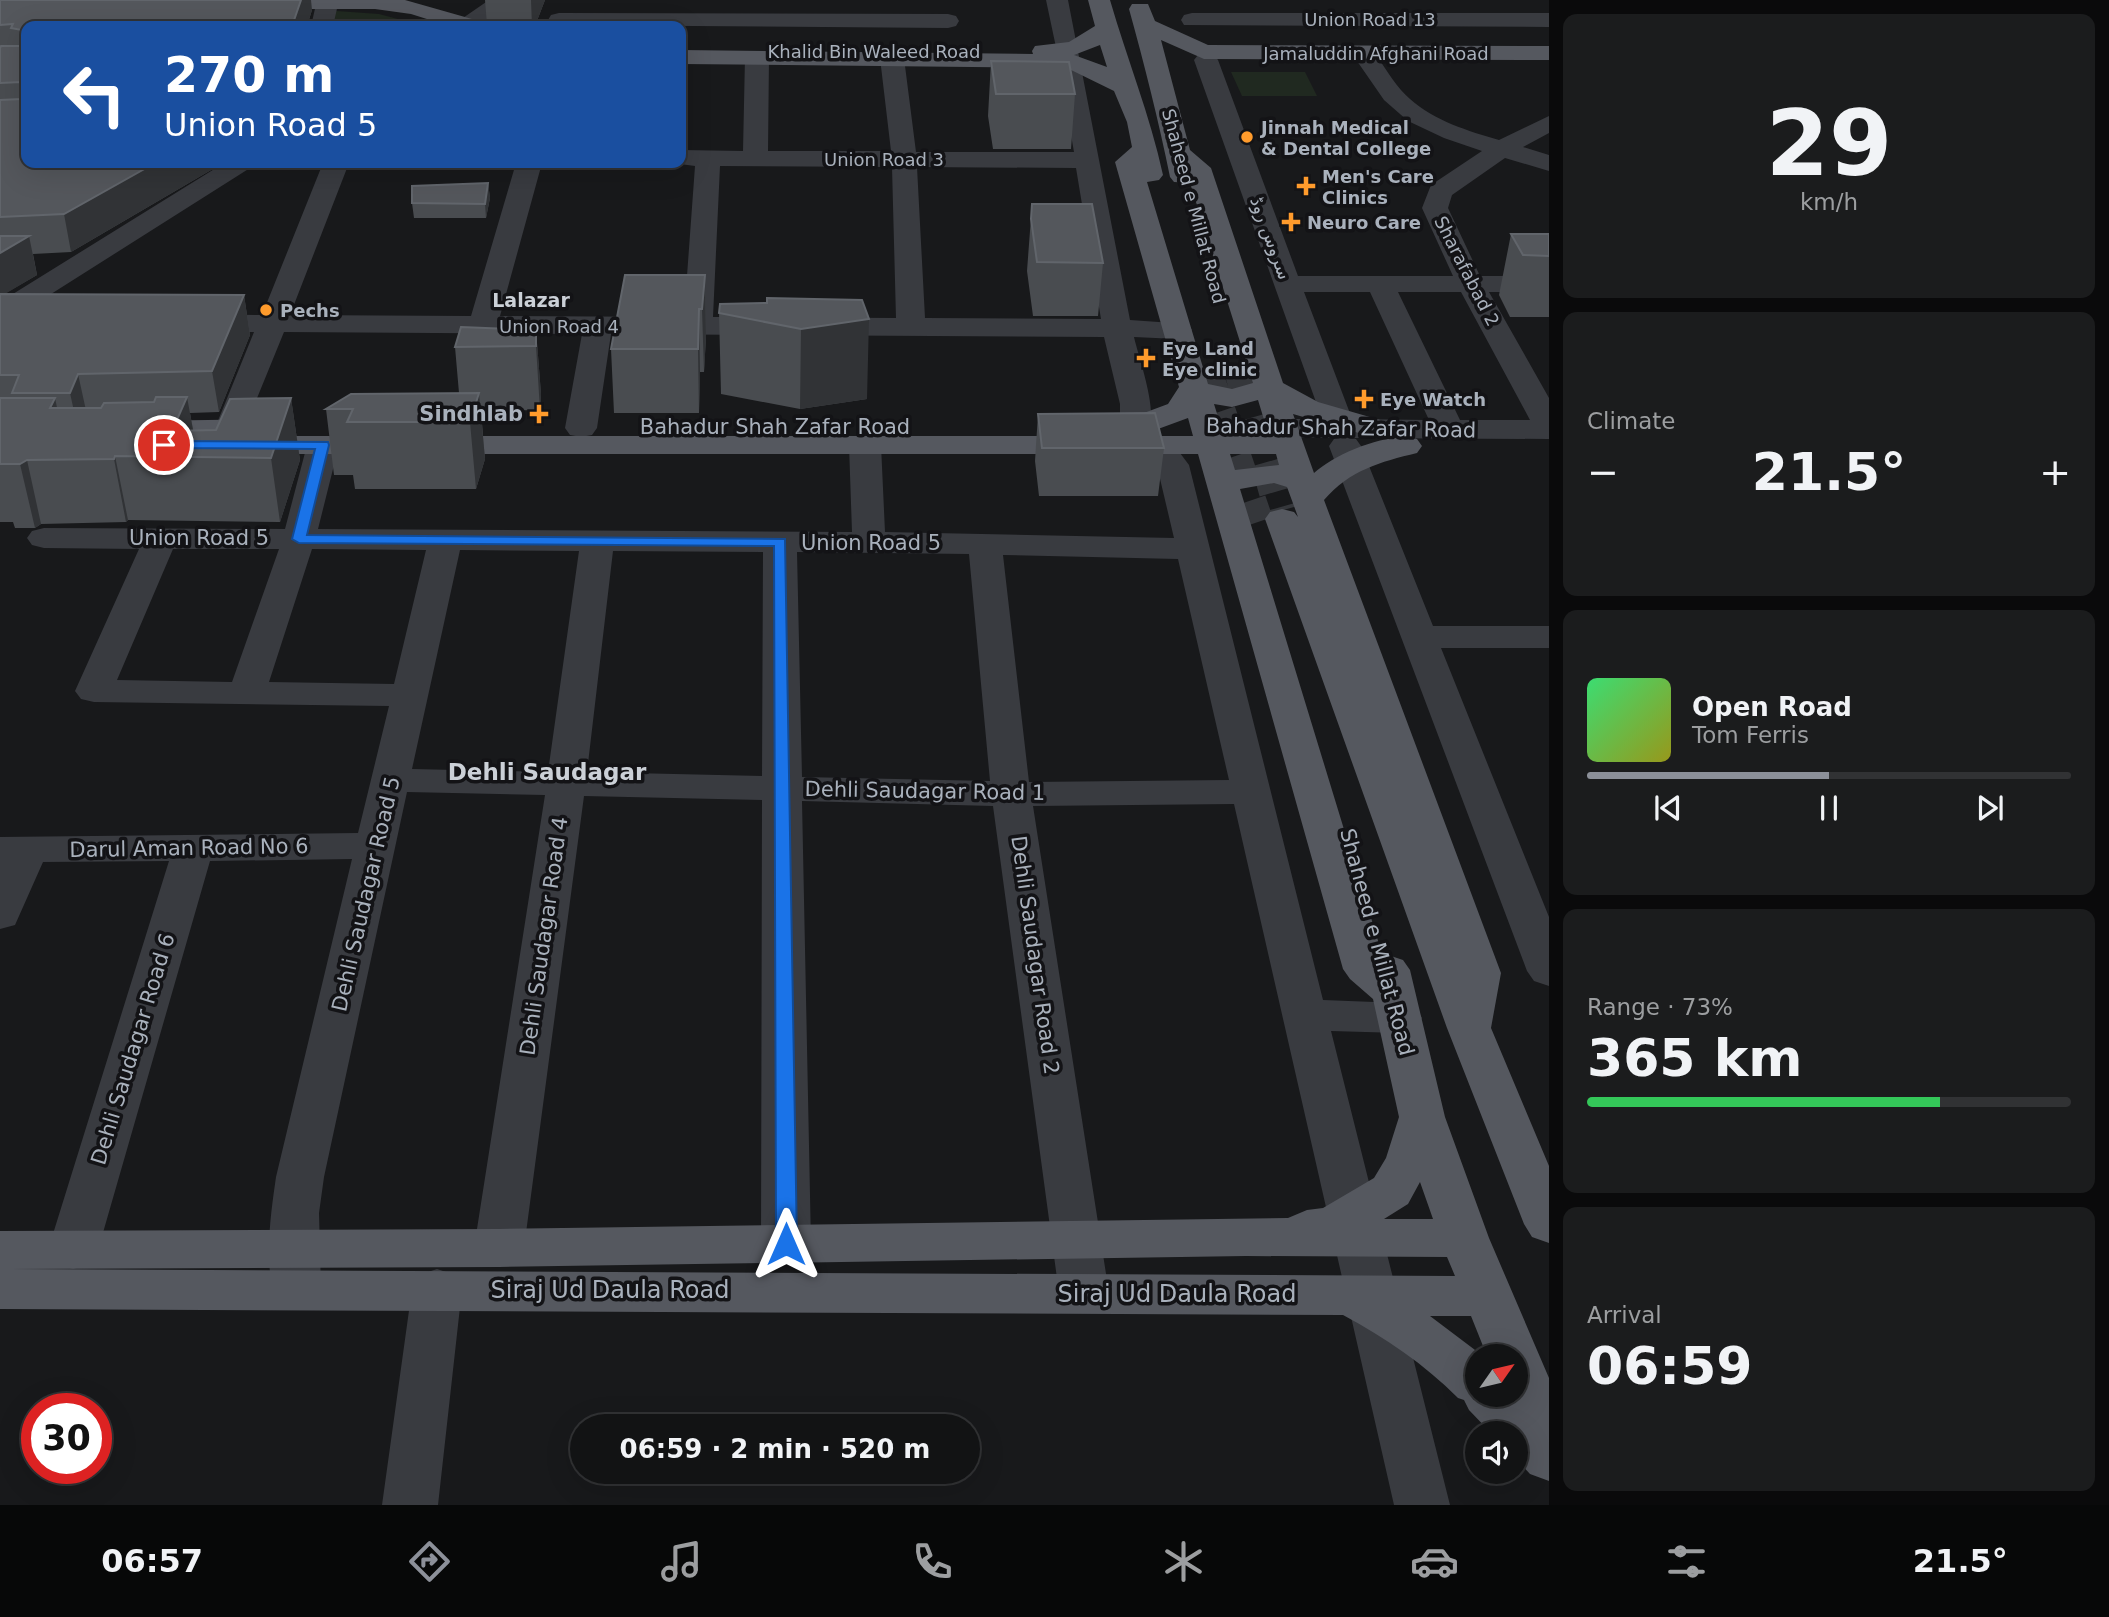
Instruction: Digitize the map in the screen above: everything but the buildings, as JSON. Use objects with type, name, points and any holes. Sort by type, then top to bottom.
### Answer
[{"type":"main road","name":"Shaheed e Millat Road","points":[[1099,0],[1124,87],[1139,122],[1159,151],[1240,372]]},
{"type":"main road","name":"Shaheed e Millat Road","points":[[1138,0],[1164,90],[1159,151],[1198,382]]},
{"type":"main road","points":[[234,5],[392,11],[427,21]]},
{"type":"main road","points":[[326,8],[397,5],[452,21]]},
{"type":"main road","points":[[1143,24],[1205,56],[1164,90]]},
{"type":"main road","points":[[1069,56],[1106,28]]},
{"type":"main road","name":"Khalid Bin Waleed Road","points":[[754,53],[820,51],[889,54]]},
{"type":"main road","name":"Khalid Bin Waleed Road","points":[[686,52],[889,54],[948,51],[998,55]]},
{"type":"main road","points":[[889,54],[1069,56],[1124,87]]},
{"type":"main road","name":"Jamaluddin Afghani Road","points":[[1205,56],[1548,56]]},
{"type":"main road","name":"Jamaluddin Afghani Road","points":[[1205,56],[1369,61],[1548,56]]},
{"type":"main road","points":[[1397,1005],[1365,969],[1208,436],[1198,382],[1177,330],[1128,162],[1159,151],[1198,168],[1285,437],[1288,506],[1469,1028],[1533,1149],[1549,1224]]},
{"type":"main road","points":[[1198,382],[1232,397],[1270,388]]},
{"type":"main road","points":[[1198,382],[1179,410],[1146,436],[1214,472],[1223,486]]},
{"type":"main road","points":[[1270,388],[1371,452],[1406,446]]},
{"type":"main road","name":"Bahadur Shah Zafar Road","points":[[1146,436],[865,445],[323,445],[112,438],[231,428],[581,428],[1285,437]]},
{"type":"main road","points":[[1288,506],[1324,482],[1352,438]]},
{"type":"main road","points":[[1223,486],[1276,473],[1292,476],[1288,506]]},
{"type":"main road","name":"Shaheed e Millat Road","points":[[1288,506],[1422,1117],[1464,1238],[1508,1344]]},
{"type":"main road","points":[[1357,1226],[1391,1191],[1409,1160],[1422,1117]]},
{"type":"main road","points":[[1357,1226],[1464,1238]]},
{"type":"main road","name":"Siraj Ud Daula Road","points":[[0,1289],[297,1268],[499,1248],[1246,1237],[1357,1226]]},
{"type":"main road","name":"Siraj Ud Daula Road","points":[[0,1250],[73,1250],[297,1268],[437,1289],[1084,1293],[1365,1300],[1488,1296]]},
{"type":"main road","points":[[1365,1300],[1465,1370]]},
{"type":"main road","points":[[1528,1391],[1549,1441]]},
{"type":"main road","points":[[1500,1407],[1549,1458]]},
{"type":"street","points":[[476,21],[503,0]]},
{"type":"street","points":[[1057,0],[1117,328],[1135,404],[1146,436],[1173,465],[1357,1226],[1365,1300],[1422,1505]]},
{"type":"street","points":[[1537,0],[1549,18]]},
{"type":"street","name":"Union Road 13","points":[[1188,10],[1448,9],[1521,20],[1549,18]]},
{"type":"street","points":[[686,38],[692,10]]},
{"type":"street","points":[[560,15],[627,15],[692,10],[946,10],[948,51]]},
{"type":"street","points":[[752,10],[755,158]]},
{"type":"street","points":[[817,10],[820,51]]},
{"type":"street","points":[[881,10],[904,159],[911,328]]},
{"type":"street","name":"سروس روڈ","points":[[1188,10],[1288,284],[1352,438],[1420,636],[1549,971]]},
{"type":"street","points":[[1521,20],[1548,56]]},
{"type":"street","points":[[1369,61],[1399,102],[1417,117],[1549,163]]},
{"type":"street","name":"Sharafabad 2","points":[[1549,123],[1503,148],[1440,191],[1435,208],[1470,283],[1549,428]]},
{"type":"street","name":"Union Road 3","points":[[686,158],[1086,160]]},
{"type":"street","points":[[698,326],[708,158]]},
{"type":"street","points":[[0,314],[232,168]]},
{"type":"street","points":[[231,428],[334,168]]},
{"type":"street","points":[[483,326],[528,168]]},
{"type":"street","points":[[27,264],[82,263]]},
{"type":"street","points":[[1288,284],[1549,284]]},
{"type":"street","points":[[1380,284],[1450,431]]},
{"type":"street","points":[[0,322],[41,322]]},
{"type":"street","name":"Union Road 4","points":[[163,323],[1177,330]]},
{"type":"street","points":[[581,428],[598,326]]},
{"type":"street","name":"Bahadur Shah Zafar Road","points":[[1285,437],[1352,438],[1549,428]]},
{"type":"street","points":[[247,693],[299,539],[323,445]]},
{"type":"street","points":[[865,445],[869,542]]},
{"type":"street","name":"Bahadur Shah Zafar Road","points":[[1406,446],[1549,447]]},
{"type":"street","name":"Union Road 5","points":[[44,538],[869,542],[1193,549]]},
{"type":"street","points":[[161,538],[94,691],[410,695]]},
{"type":"street","name":"Dehli Saudagar Road 5","points":[[297,1268],[295,1213],[300,1177],[377,846],[444,540]]},
{"type":"street","name":"Dehli Saudagar Road 4","points":[[499,1248],[566,786],[597,541]]},
{"type":"street","points":[[780,542],[786,1244]]},
{"type":"street","name":"Dehli Saudagar Road 2","points":[[985,544],[1011,794],[1084,1293]]},
{"type":"street","points":[[1420,636],[1549,637]]},
{"type":"street","name":"Dehli Saudagar Road 1","points":[[391,780],[1011,794],[1250,792]]},
{"type":"street","name":"Darul Aman Road No 6","points":[[14,849],[377,846]]},
{"type":"street","name":"Dehli Saudagar Road 6","points":[[73,1250],[193,848]]},
{"type":"street","points":[[0,915],[14,849]]},
{"type":"street","points":[[1305,1014],[1397,1005]]},
{"type":"street","points":[[410,1505],[437,1289]]},
{"type":"shaded area","points":[[323,10],[379,14],[405,21],[322,21]]},
{"type":"shaded area","points":[[1231,72],[1305,72],[1317,96],[1242,96]]},
{"type":"tunnel","points":[[1205,367],[1258,522]]},
{"type":"tunnel","points":[[1240,372],[1280,511]]},
{"type":"place","name":"Jinnah Medical & Dental College","points":[[1247,137]]},
{"type":"place","name":"Men's Care Clinics","points":[[1306,186]]},
{"type":"place","name":"Neuro Care","points":[[1291,222]]},
{"type":"place","name":"Pechs","points":[[266,310]]},
{"type":"place","name":"Eye Land Eye clinic","points":[[1146,358]]},
{"type":"place","name":"Eye Watch","points":[[1364,399]]},
{"type":"place","name":"Sindhlab","points":[[539,414]]},
{"type":"district","name":"Lalazar","points":[[531,300]]},
{"type":"district","name":"Dehli Saudagar","points":[[547,772]]},
{"type":"route","points":[[164,445],[323,445],[299,539],[780,542],[786,1244]]}]
